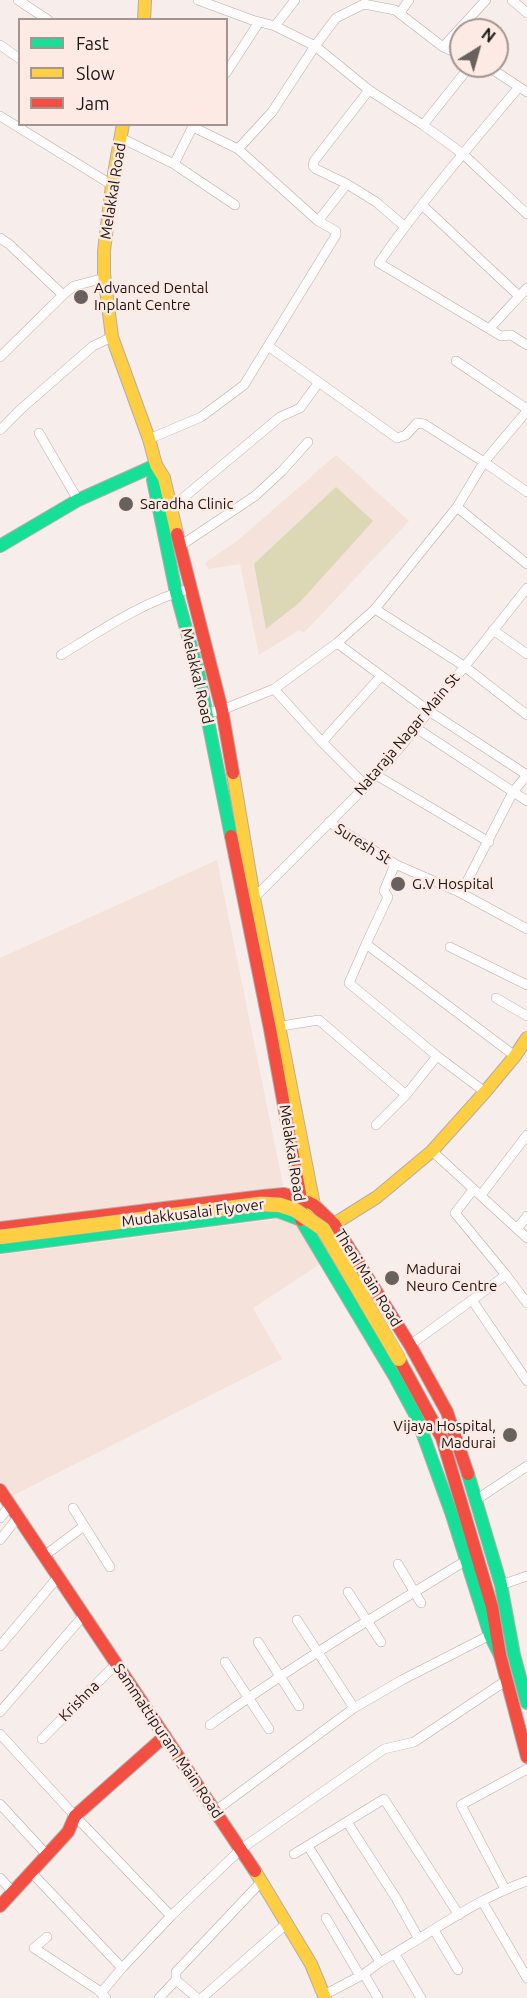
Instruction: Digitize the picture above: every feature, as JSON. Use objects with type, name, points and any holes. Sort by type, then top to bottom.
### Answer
[{"type":"main road","points":[[144,18],[145,0]]},
{"type":"main road","name":"Melakkal Road","points":[[119,130],[104,251],[112,337],[149,439],[156,465],[164,478],[222,710],[254,898],[314,1205],[301,1220]]},
{"type":"main road","points":[[0,546],[78,501],[156,465]]},
{"type":"main road","name":"Melakkal Road","points":[[156,465],[153,480],[176,592],[199,676],[270,1029],[301,1199],[301,1220]]},
{"type":"main road","points":[[334,1224],[378,1197],[432,1151],[485,1092],[527,1038]]},
{"type":"main road","name":"Theni Main Road","points":[[0,1228],[284,1194],[314,1205],[334,1224],[410,1345],[447,1412],[501,1585],[511,1664],[527,1757]]},
{"type":"main road","name":"Mudakkusalai Flyover","points":[[0,1237],[261,1204],[277,1203],[306,1215],[323,1229],[442,1438],[492,1607]]},
{"type":"main road","points":[[0,1247],[277,1211],[301,1220]]},
{"type":"main road","name":"Theni Main Road","points":[[301,1220],[417,1418],[467,1560],[490,1635],[511,1664]]},
{"type":"main road","name":"Sammattipuram Main Road","points":[[0,1490],[241,1849],[311,1964],[325,1996]]},
{"type":"main road","name":"Theni Main Road","points":[[492,1607],[527,1703]]},
{"type":"main road","points":[[0,1906],[68,1832],[75,1816],[165,1736]]},
{"type":"street","points":[[18,0],[33,4],[46,18]]},
{"type":"street","points":[[198,0],[275,26],[315,46],[369,90],[463,154],[527,214]]},
{"type":"street","points":[[275,26],[295,0]]},
{"type":"street","points":[[400,13],[409,0]]},
{"type":"street","points":[[443,47],[486,0]]},
{"type":"street","points":[[512,0],[527,13]]},
{"type":"street","points":[[238,149],[272,112],[336,18],[364,4],[395,10],[449,50]]},
{"type":"street","points":[[228,70],[259,22]]},
{"type":"street","points":[[0,45],[18,58]]},
{"type":"street","points":[[423,125],[460,78]]},
{"type":"street","points":[[506,78],[523,89],[463,154],[404,226],[379,263],[501,336],[511,335],[527,345]]},
{"type":"street","points":[[369,90],[314,161],[313,166],[375,202],[404,226]]},
{"type":"street","points":[[0,116],[112,185]]},
{"type":"street","points":[[149,439],[201,417],[244,385],[336,235],[334,230],[318,221],[238,149],[194,126],[174,164]]},
{"type":"street","points":[[119,130],[235,205]]},
{"type":"street","points":[[318,221],[347,184]]},
{"type":"street","points":[[422,206],[519,296]]},
{"type":"street","points":[[0,238],[63,295]]},
{"type":"street","points":[[0,357],[74,286],[105,278]]},
{"type":"street","points":[[490,328],[527,288]]},
{"type":"street","points":[[0,430],[93,346],[112,337]]},
{"type":"street","points":[[268,346],[398,438],[406,435],[417,423],[424,424],[527,492]]},
{"type":"street","points":[[206,712],[222,710],[274,689],[337,643],[375,609],[457,507],[484,462],[527,410],[456,361]]},
{"type":"street","points":[[171,508],[280,417],[300,408],[319,382]]},
{"type":"street","points":[[39,433],[78,501]]},
{"type":"street","points":[[180,546],[255,496],[308,442]]},
{"type":"street","points":[[457,507],[527,564]]},
{"type":"street","points":[[61,655],[148,604],[192,588]]},
{"type":"street","name":"Nataraja Nagar Main St","points":[[254,898],[376,775],[527,588]]},
{"type":"street","points":[[375,609],[464,666],[527,715]]},
{"type":"street","points":[[493,630],[527,654]]},
{"type":"street","points":[[337,643],[429,711],[527,775],[513,792],[461,893]]},
{"type":"street","points":[[322,742],[381,676]]},
{"type":"street","points":[[274,689],[366,786]]},
{"type":"street","points":[[416,728],[527,801]]},
{"type":"street","points":[[376,775],[489,842]]},
{"type":"street","name":"Suresh St","points":[[329,822],[395,864],[461,893],[527,929]]},
{"type":"street","points":[[395,864],[384,891],[388,897],[349,983],[437,1056],[485,1092]]},
{"type":"street","points":[[366,944],[515,1056]]},
{"type":"street","points":[[450,947],[527,985]]},
{"type":"street","points":[[496,998],[527,1016]]},
{"type":"street","points":[[280,1026],[319,1020],[406,1095]]},
{"type":"street","points":[[376,1125],[406,1095],[437,1056]]},
{"type":"street","points":[[527,1135],[477,1193],[455,1213],[527,1303]]},
{"type":"street","points":[[432,1151],[527,1238]]},
{"type":"street","points":[[517,1229],[527,1216]]},
{"type":"street","points":[[410,1345],[506,1275]]},
{"type":"street","points":[[472,1300],[527,1381]]},
{"type":"street","points":[[476,1500],[527,1466]]},
{"type":"street","points":[[73,1508],[110,1567]]},
{"type":"street","points":[[0,1518],[14,1511]]},
{"type":"street","points":[[0,1540],[14,1511]]},
{"type":"street","points":[[44,1556],[84,1526]]},
{"type":"street","points":[[210,1725],[279,1676],[467,1560]]},
{"type":"street","points":[[398,1564],[421,1603]]},
{"type":"street","points":[[501,1585],[527,1576]]},
{"type":"street","points":[[0,1646],[58,1577]]},
{"type":"street","points":[[348,1592],[381,1642]]},
{"type":"street","points":[[0,1712],[84,1616]]},
{"type":"street","points":[[297,1620],[354,1708]]},
{"type":"street","points":[[215,1811],[354,1708],[402,1680],[490,1635]]},
{"type":"street","points":[[258,1642],[299,1706]]},
{"type":"street","points":[[225,1662],[269,1729]]},
{"type":"street","name":"Krishna","points":[[42,1739],[116,1664]]},
{"type":"street","points":[[47,1937],[34,1948],[103,1996],[122,1968],[171,1916],[241,1849],[384,1749],[414,1742],[511,1664]]},
{"type":"street","points":[[0,1734],[171,1916]]},
{"type":"street","points":[[506,1889],[461,1804],[527,1769]]},
{"type":"street","points":[[294,1854],[384,1799],[459,1915]]},
{"type":"street","points":[[0,1804],[47,1855]]},
{"type":"street","points":[[347,1822],[396,1898],[419,1939]]},
{"type":"street","points":[[308,1846],[380,1962]]},
{"type":"street","points":[[31,1872],[122,1968]]},
{"type":"street","points":[[0,1878],[13,1892]]},
{"type":"street","points":[[325,1996],[482,1901],[527,1881]]},
{"type":"street","points":[[159,1998],[176,1980],[176,1972],[261,1882]]},
{"type":"street","points":[[482,1901],[527,1978]]},
{"type":"street","points":[[326,1918],[378,1998]]},
{"type":"street","points":[[202,1998],[286,1924]]},
{"type":"street","points":[[434,1930],[458,1970]]},
{"type":"street","points":[[395,1954],[421,1998]]},
{"type":"street","points":[[176,1980],[197,1998]]},
{"type":"shaded area","points":[[336,455],[409,521],[304,633],[299,630],[259,655],[240,564],[208,569],[205,563],[237,541]]},
{"type":"shaded area","points":[[336,487],[373,521],[300,602],[266,629],[254,564]]},
{"type":"shaded area","points":[[217,860],[284,1190],[0,1225],[0,958]]},
{"type":"shaded area","points":[[279,1219],[297,1226],[320,1264],[253,1308],[282,1359],[6,1499],[0,1490],[0,1255]]},
{"type":"traffic: fast","points":[[0,546],[78,500],[156,465]]},
{"type":"traffic: fast","points":[[156,465],[153,480],[176,592],[199,676],[231,836]]},
{"type":"traffic: fast","points":[[0,1247],[277,1211],[301,1220]]},
{"type":"traffic: fast","points":[[301,1220],[417,1418],[451,1512],[490,1635],[500,1655]]},
{"type":"traffic: fast","points":[[468,1474],[501,1585],[514,1655],[527,1703]]},
{"type":"traffic: slow","points":[[144,18],[145,0]]},
{"type":"traffic: slow","points":[[123,126],[112,185],[104,251],[104,274],[112,337],[149,439],[156,465],[164,478],[177,534]]},
{"type":"traffic: slow","points":[[233,773],[254,898],[314,1205],[301,1220]]},
{"type":"traffic: slow","points":[[334,1224],[377,1197],[432,1151],[485,1092],[527,1038]]},
{"type":"traffic: slow","points":[[0,1237],[261,1204],[280,1205],[295,1210],[323,1229],[399,1359]]},
{"type":"traffic: slow","points":[[255,1871],[311,1964],[325,1998]]},
{"type":"traffic: jam","points":[[177,534],[222,710],[233,773]]},
{"type":"traffic: jam","points":[[231,836],[301,1199],[301,1220]]},
{"type":"traffic: jam","points":[[0,1228],[263,1196],[284,1194],[301,1199]]},
{"type":"traffic: jam","points":[[308,1202],[334,1224],[410,1345],[447,1412],[468,1474]]},
{"type":"traffic: jam","points":[[399,1359],[442,1438],[492,1607],[500,1655],[527,1757]]},
{"type":"traffic: jam","points":[[0,1490],[255,1871]]},
{"type":"traffic: jam","points":[[0,1906],[68,1832],[75,1816],[165,1736]]},
{"type":"place","name":"Advanced Dental Inplant Centre","points":[[81,297]]},
{"type":"place","name":"Saradha Clinic","points":[[126,504]]},
{"type":"place","name":"G.V Hospital","points":[[398,884]]},
{"type":"place","name":"Madurai Neuro Centre","points":[[392,1278]]},
{"type":"place","name":"Vijaya Hospital, Madurai","points":[[510,1435]]}]
